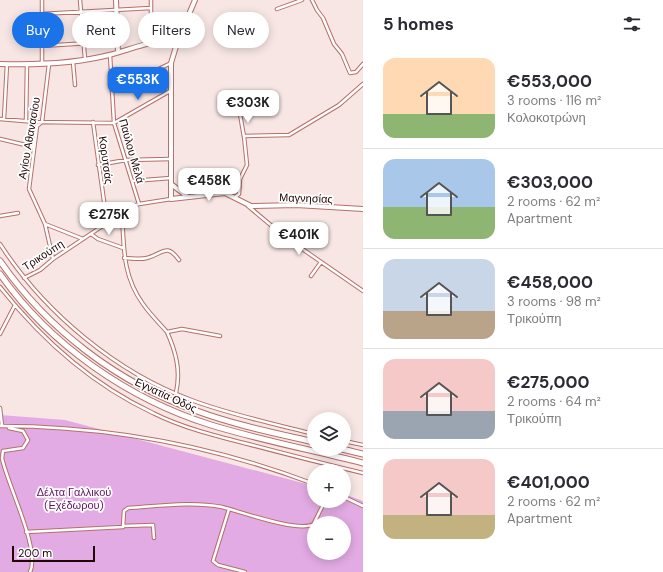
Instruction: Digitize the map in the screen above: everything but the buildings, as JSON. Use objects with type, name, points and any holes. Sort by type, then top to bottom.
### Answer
[{"type":"highway","name":"Εγνατία Οδός","points":[[0,261],[29,298],[68,336],[107,366],[130,380],[157,395],[206,414],[307,440]]},
{"type":"highway","name":"Εγνατία Οδός","points":[[0,274],[22,303],[62,342],[103,373],[144,398],[210,425],[363,463]]},
{"type":"highway","points":[[351,451],[363,454]]},
{"type":"street","points":[[41,12],[42,0]]},
{"type":"street","points":[[80,0],[80,12]]},
{"type":"street","points":[[116,0],[118,52]]},
{"type":"street","points":[[151,0],[151,12]]},
{"type":"street","points":[[191,12],[196,0]]},
{"type":"street","points":[[277,9],[302,0]]},
{"type":"street","points":[[312,0],[323,18],[334,44],[342,54],[350,73],[356,72],[363,64]]},
{"type":"street","points":[[92,12],[151,8]]},
{"type":"street","points":[[0,64],[48,64],[73,61],[110,54],[138,46]]},
{"type":"street","points":[[42,48],[42,64]]},
{"type":"street","points":[[84,48],[85,59]]},
{"type":"street","points":[[171,199],[170,92],[171,63],[176,48]]},
{"type":"street","name":"Παύλου Μελά","points":[[110,54],[114,123],[139,204]]},
{"type":"street","points":[[73,61],[76,85]]},
{"type":"street","points":[[112,92],[171,63]]},
{"type":"street","points":[[4,119],[7,64]]},
{"type":"street","points":[[26,121],[27,64]]},
{"type":"street","name":"Αγίου Αθανασίου","points":[[48,64],[42,122],[37,124],[29,189],[45,224],[53,259]]},
{"type":"street","points":[[244,137],[246,135],[289,135],[339,105],[363,84]]},
{"type":"street","points":[[42,122],[114,123],[170,92]]},
{"type":"street","points":[[235,197],[240,194],[240,179],[246,167],[244,137],[240,114]]},
{"type":"street","points":[[0,119],[26,121],[37,124]]},
{"type":"street","name":"Κορυτσάς","points":[[93,122],[107,223]]},
{"type":"street","points":[[0,139],[34,147]]},
{"type":"street","points":[[98,166],[126,160],[171,159]]},
{"type":"street","points":[[132,181],[171,178]]},
{"type":"street","points":[[171,184],[188,197]]},
{"type":"street","name":"Τρικούπη","points":[[24,278],[34,274],[53,259],[122,213],[139,204],[220,192],[235,197],[248,205]]},
{"type":"street","points":[[248,205],[285,237],[363,291]]},
{"type":"street","name":"Μαγνησίας","points":[[248,205],[296,205],[363,209]]},
{"type":"street","points":[[0,216],[18,213]]},
{"type":"street","points":[[122,213],[124,258],[139,299],[167,332],[176,355],[179,370],[176,393]]},
{"type":"street","points":[[45,224],[84,239]]},
{"type":"street","points":[[91,234],[98,239],[123,248]]},
{"type":"street","points":[[0,244],[24,278],[47,303],[78,332],[135,371],[176,393],[210,406],[307,432]]},
{"type":"street","points":[[124,258],[143,259],[168,250],[173,251],[179,260]]},
{"type":"street","points":[[311,276],[322,262]]},
{"type":"street","points":[[0,286],[15,305],[57,349],[90,377],[153,414],[208,434],[363,473]]},
{"type":"street","points":[[0,334],[15,305]]},
{"type":"street","points":[[167,332],[182,329],[220,336]]},
{"type":"street","points":[[0,408],[1,426],[99,432],[165,441],[250,462],[307,482]]},
{"type":"street","points":[[6,426],[23,431],[28,440],[23,448],[2,450],[2,458],[3,466],[26,532],[32,558],[30,572]]},
{"type":"street","points":[[351,442],[363,445]]},
{"type":"street","points":[[351,500],[363,505]]},
{"type":"street","points":[[123,526],[124,511],[128,508],[195,504],[229,509],[294,525],[307,526]]},
{"type":"street","points":[[229,509],[213,561],[218,565],[245,572]]},
{"type":"street","points":[[26,532],[153,525],[154,538]]},
{"type":"green space","name":"Δέλτα Γαλλικού (Εχέδωρου)","points":[[0,415],[65,420],[307,484],[307,508],[351,508],[351,497],[363,501],[363,572],[0,572]]}]
